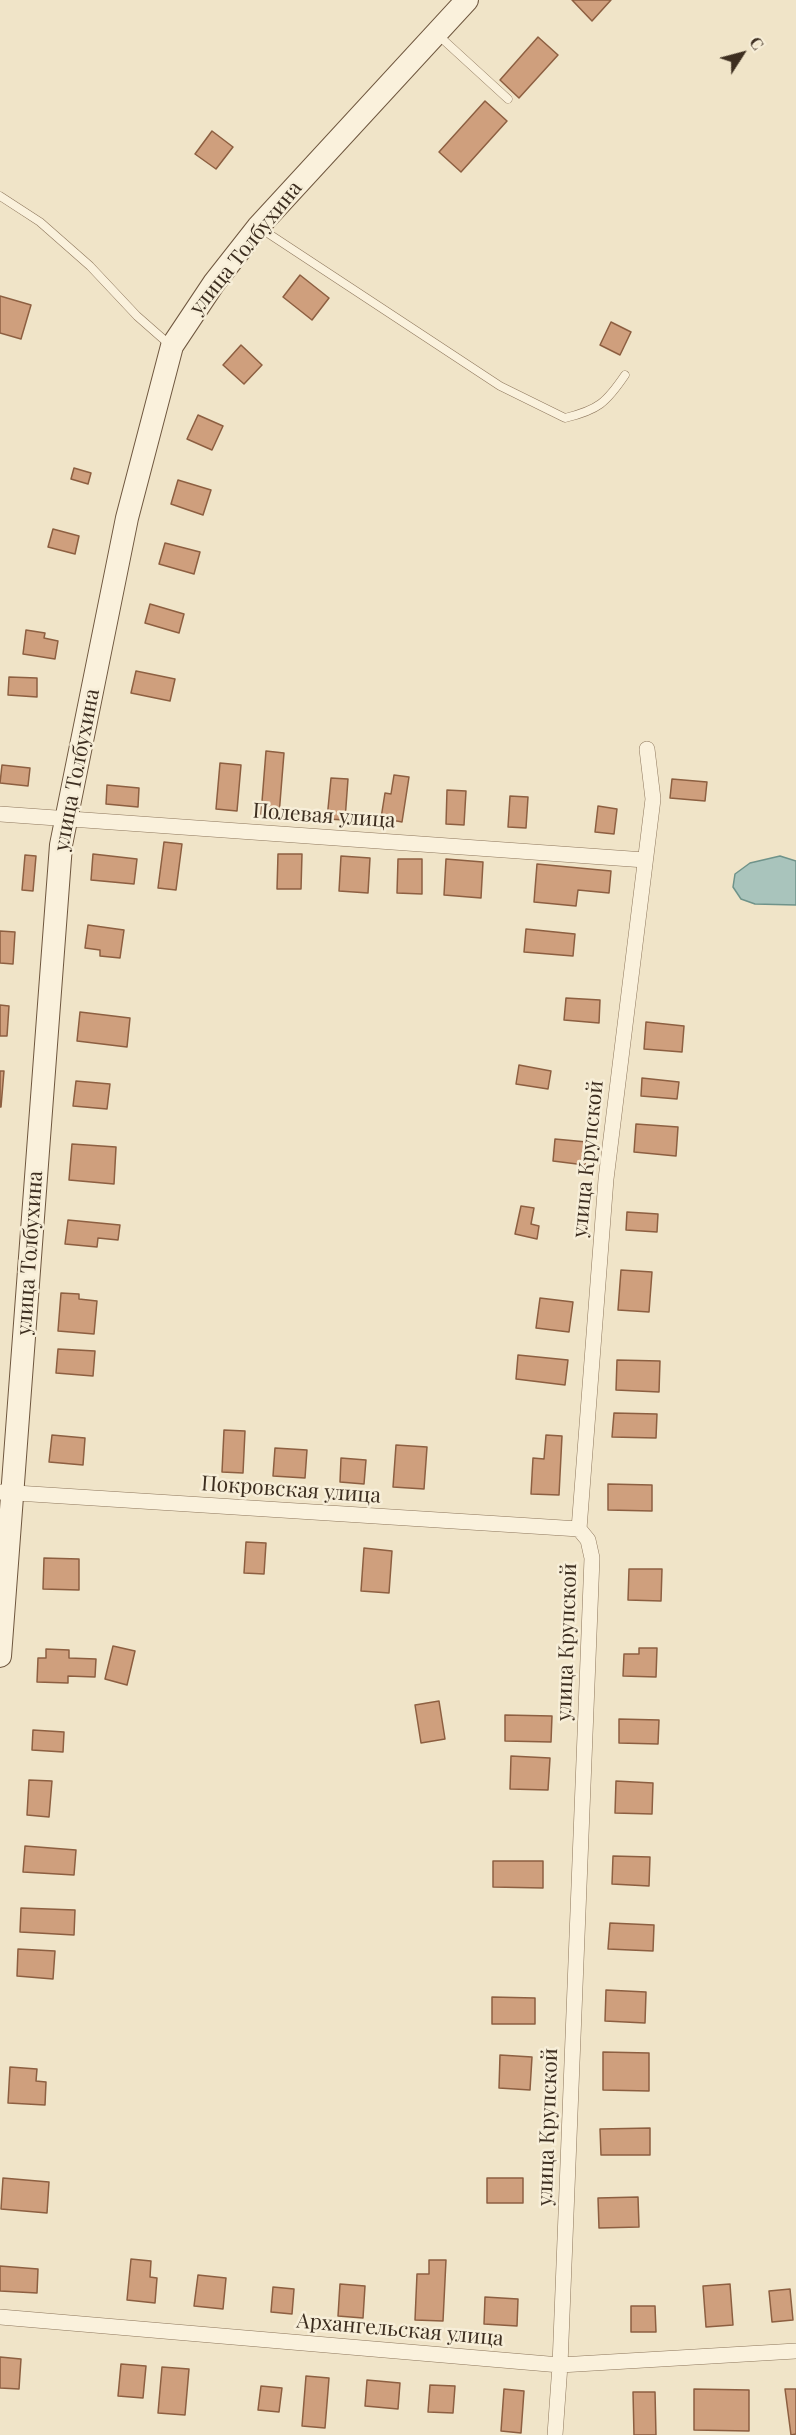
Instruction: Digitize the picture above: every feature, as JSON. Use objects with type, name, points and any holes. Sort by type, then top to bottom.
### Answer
[{"type":"main road","name":"улица Толбухина","points":[[0,1656],[6,1492],[61,845],[127,518],[172,346],[214,283],[258,227],[467,0]]},
{"type":"street","name":"улица Крупской","points":[[555,2435],[560,2365],[592,1558],[588,1540],[579,1529],[606,1179],[653,799],[647,749]]},
{"type":"street","name":"Полевая улица","points":[[0,814],[645,860]]},
{"type":"street","name":"Покровская улица","points":[[6,1492],[579,1529]]},
{"type":"street","name":"Архангельская улица","points":[[0,2317],[560,2365],[796,2351]]},
{"type":"lane","points":[[436,33],[508,99]]},
{"type":"lane","points":[[0,196],[40,222],[90,266],[137,316],[172,346]]},
{"type":"lane","points":[[258,227],[500,386],[565,418],[590,412],[610,397],[625,375]]},
{"type":"water","points":[[780,856],[796,861],[796,905],[755,904],[741,899],[733,887],[735,874],[750,863]]},
{"type":"building","points":[[572,0],[611,0],[592,21]]},
{"type":"building","points":[[538,37],[558,55],[519,98],[500,80]]},
{"type":"building","points":[[485,101],[507,121],[461,172],[439,152]]},
{"type":"building","points":[[212,131],[233,147],[216,169],[195,154]]},
{"type":"building","points":[[300,275],[329,298],[312,320],[283,297]]},
{"type":"building","points":[[0,296],[31,305],[21,339],[0,333]]},
{"type":"building","points":[[611,322],[631,332],[620,355],[600,345]]},
{"type":"building","points":[[241,345],[262,365],[244,384],[223,365]]},
{"type":"building","points":[[198,415],[223,426],[212,450],[187,439]]},
{"type":"building","points":[[74,468],[91,473],[88,484],[71,479]]},
{"type":"building","points":[[178,480],[211,490],[203,515],[171,504]]},
{"type":"building","points":[[53,529],[79,536],[75,554],[48,547]]},
{"type":"building","points":[[165,543],[200,552],[194,574],[159,564]]},
{"type":"building","points":[[150,604],[184,614],[179,633],[145,623]]},
{"type":"building","points":[[26,630],[45,633],[44,638],[58,641],[55,659],[23,654]]},
{"type":"building","points":[[136,671],[175,679],[170,701],[131,693]]},
{"type":"building","points":[[9,677],[37,678],[37,697],[8,695]]},
{"type":"building","points":[[266,751],[284,753],[279,815],[261,814]]},
{"type":"building","points":[[220,763],[241,765],[237,811],[216,809]]},
{"type":"building","points":[[2,765],[30,768],[28,786],[0,783]]},
{"type":"building","points":[[394,775],[409,777],[402,822],[381,818],[385,793],[391,794]]},
{"type":"building","points":[[331,778],[348,779],[345,820],[327,819]]},
{"type":"building","points":[[672,779],[707,782],[705,801],[670,798]]},
{"type":"building","points":[[107,785],[139,788],[138,807],[106,804]]},
{"type":"building","points":[[447,790],[466,791],[464,825],[446,824]]},
{"type":"building","points":[[510,796],[528,797],[526,828],[508,827]]},
{"type":"building","points":[[598,806],[617,809],[614,834],[595,832]]},
{"type":"building","points":[[164,842],[182,844],[176,890],[158,888]]},
{"type":"building","points":[[93,854],[137,859],[134,884],[91,880]]},
{"type":"building","points":[[278,854],[302,854],[301,889],[277,889]]},
{"type":"building","points":[[25,855],[36,856],[33,891],[22,890]]},
{"type":"building","points":[[341,856],[370,858],[368,893],[339,891]]},
{"type":"building","points":[[398,859],[422,859],[422,894],[397,893]]},
{"type":"building","points":[[446,859],[483,862],[481,898],[444,895]]},
{"type":"building","points":[[537,864],[611,871],[609,893],[578,890],[576,906],[534,902]]},
{"type":"building","points":[[88,925],[124,930],[120,958],[100,956],[100,950],[85,948]]},
{"type":"building","points":[[526,929],[575,934],[573,956],[524,952]]},
{"type":"building","points":[[0,931],[15,932],[13,964],[0,963]]},
{"type":"building","points":[[566,998],[600,1000],[599,1023],[564,1020]]},
{"type":"building","points":[[0,1005],[9,1006],[7,1036],[0,1036]]},
{"type":"building","points":[[80,1012],[130,1018],[127,1047],[77,1041]]},
{"type":"building","points":[[646,1022],[684,1026],[682,1052],[644,1049]]},
{"type":"building","points":[[519,1065],[551,1071],[548,1089],[516,1084]]},
{"type":"building","points":[[0,1071],[4,1071],[1,1107],[0,1107]]},
{"type":"building","points":[[642,1078],[679,1082],[677,1099],[641,1096]]},
{"type":"building","points":[[76,1081],[110,1084],[107,1109],[73,1106]]},
{"type":"building","points":[[636,1124],[678,1127],[676,1156],[634,1152]]},
{"type":"building","points":[[555,1139],[587,1142],[585,1165],[553,1161]]},
{"type":"building","points":[[72,1144],[116,1147],[114,1184],[69,1180]]},
{"type":"building","points":[[521,1206],[534,1208],[531,1224],[539,1226],[537,1239],[515,1234]]},
{"type":"building","points":[[627,1212],[658,1214],[657,1232],[626,1230]]},
{"type":"building","points":[[68,1220],[120,1225],[118,1240],[98,1238],[97,1247],[65,1244]]},
{"type":"building","points":[[621,1270],[652,1272],[649,1312],[618,1310]]},
{"type":"building","points":[[61,1293],[79,1294],[79,1299],[97,1301],[94,1334],[58,1331]]},
{"type":"building","points":[[540,1298],[573,1302],[569,1332],[536,1328]]},
{"type":"building","points":[[58,1349],[95,1351],[93,1376],[56,1373]]},
{"type":"building","points":[[518,1355],[568,1360],[565,1385],[516,1379]]},
{"type":"building","points":[[617,1360],[660,1361],[659,1392],[616,1390]]},
{"type":"building","points":[[614,1413],[657,1414],[656,1438],[612,1437]]},
{"type":"building","points":[[224,1430],[245,1431],[243,1473],[222,1472]]},
{"type":"building","points":[[52,1435],[85,1438],[83,1465],[49,1462]]},
{"type":"building","points":[[546,1435],[562,1436],[559,1495],[531,1494],[533,1458],[544,1459]]},
{"type":"building","points":[[396,1445],[427,1447],[424,1489],[393,1487]]},
{"type":"building","points":[[275,1448],[307,1450],[305,1478],[273,1476]]},
{"type":"building","points":[[341,1458],[366,1460],[364,1484],[340,1482]]},
{"type":"building","points":[[608,1484],[652,1485],[652,1511],[608,1510]]},
{"type":"building","points":[[246,1542],[266,1543],[264,1574],[244,1573]]},
{"type":"building","points":[[364,1548],[392,1551],[389,1593],[361,1591]]},
{"type":"building","points":[[44,1558],[79,1559],[79,1590],[43,1589]]},
{"type":"building","points":[[629,1569],[662,1569],[661,1601],[628,1600]]},
{"type":"building","points":[[113,1646],[135,1651],[127,1685],[105,1679]]},
{"type":"building","points":[[639,1648],[657,1648],[656,1677],[623,1676],[624,1654],[639,1654]]},
{"type":"building","points":[[46,1649],[69,1650],[69,1658],[96,1659],[95,1677],[68,1676],[68,1683],[37,1682],[38,1658],[46,1658]]},
{"type":"building","points":[[439,1701],[445,1739],[421,1743],[415,1705]]},
{"type":"building","points":[[505,1715],[552,1716],[551,1742],[505,1741]]},
{"type":"building","points":[[619,1719],[659,1720],[658,1744],[619,1743]]},
{"type":"building","points":[[33,1730],[64,1732],[63,1752],[32,1750]]},
{"type":"building","points":[[511,1756],[550,1758],[548,1790],[510,1789]]},
{"type":"building","points":[[29,1780],[52,1781],[49,1817],[27,1815]]},
{"type":"building","points":[[616,1781],[653,1783],[652,1814],[615,1813]]},
{"type":"building","points":[[25,1846],[76,1850],[74,1875],[23,1872]]},
{"type":"building","points":[[613,1856],[650,1857],[649,1886],[612,1884]]},
{"type":"building","points":[[493,1861],[543,1861],[543,1888],[493,1887]]},
{"type":"building","points":[[21,1908],[75,1910],[74,1935],[20,1932]]},
{"type":"building","points":[[610,1923],[654,1925],[653,1951],[608,1949]]},
{"type":"building","points":[[18,1949],[55,1951],[53,1979],[17,1976]]},
{"type":"building","points":[[606,1990],[646,1992],[645,2023],[605,2021]]},
{"type":"building","points":[[492,1997],[535,1998],[535,2024],[492,2024]]},
{"type":"building","points":[[603,2052],[649,2053],[649,2091],[603,2090]]},
{"type":"building","points":[[500,2055],[532,2057],[530,2090],[499,2088]]},
{"type":"building","points":[[10,2067],[37,2069],[36,2081],[46,2082],[45,2105],[8,2103]]},
{"type":"building","points":[[650,2128],[650,2155],[601,2155],[600,2129]]},
{"type":"building","points":[[3,2178],[49,2182],[47,2213],[1,2209]]},
{"type":"building","points":[[487,2178],[523,2178],[523,2203],[487,2203]]},
{"type":"building","points":[[638,2197],[639,2227],[599,2228],[598,2198]]},
{"type":"building","points":[[131,2259],[151,2261],[150,2277],[157,2278],[155,2303],[127,2300]]},
{"type":"building","points":[[429,2260],[446,2260],[443,2321],[415,2320],[417,2274],[429,2274]]},
{"type":"building","points":[[0,2266],[38,2269],[37,2293],[0,2291]]},
{"type":"building","points":[[198,2275],[226,2278],[223,2309],[194,2306]]},
{"type":"building","points":[[340,2284],[365,2286],[363,2318],[338,2316]]},
{"type":"building","points":[[730,2284],[733,2325],[706,2327],[703,2286]]},
{"type":"building","points":[[273,2287],[294,2289],[292,2314],[271,2312]]},
{"type":"building","points":[[790,2289],[793,2320],[772,2322],[769,2291]]},
{"type":"building","points":[[485,2297],[518,2299],[517,2326],[484,2324]]},
{"type":"building","points":[[631,2306],[655,2306],[656,2332],[631,2332]]},
{"type":"building","points":[[0,2357],[21,2359],[19,2389],[0,2388]]},
{"type":"building","points":[[121,2364],[146,2366],[143,2398],[118,2396]]},
{"type":"building","points":[[162,2367],[189,2369],[185,2415],[158,2413]]},
{"type":"building","points":[[306,2376],[329,2378],[325,2428],[302,2426]]},
{"type":"building","points":[[367,2380],[400,2383],[398,2409],[365,2406]]},
{"type":"building","points":[[430,2385],[455,2386],[453,2413],[428,2412]]},
{"type":"building","points":[[261,2386],[282,2388],[279,2412],[258,2410]]},
{"type":"building","points":[[504,2389],[524,2391],[521,2433],[501,2431]]},
{"type":"building","points":[[694,2389],[749,2390],[749,2431],[694,2430]]},
{"type":"building","points":[[785,2389],[796,2389],[796,2434],[791,2435]]},
{"type":"building","points":[[633,2392],[655,2392],[656,2435],[634,2435]]}]
